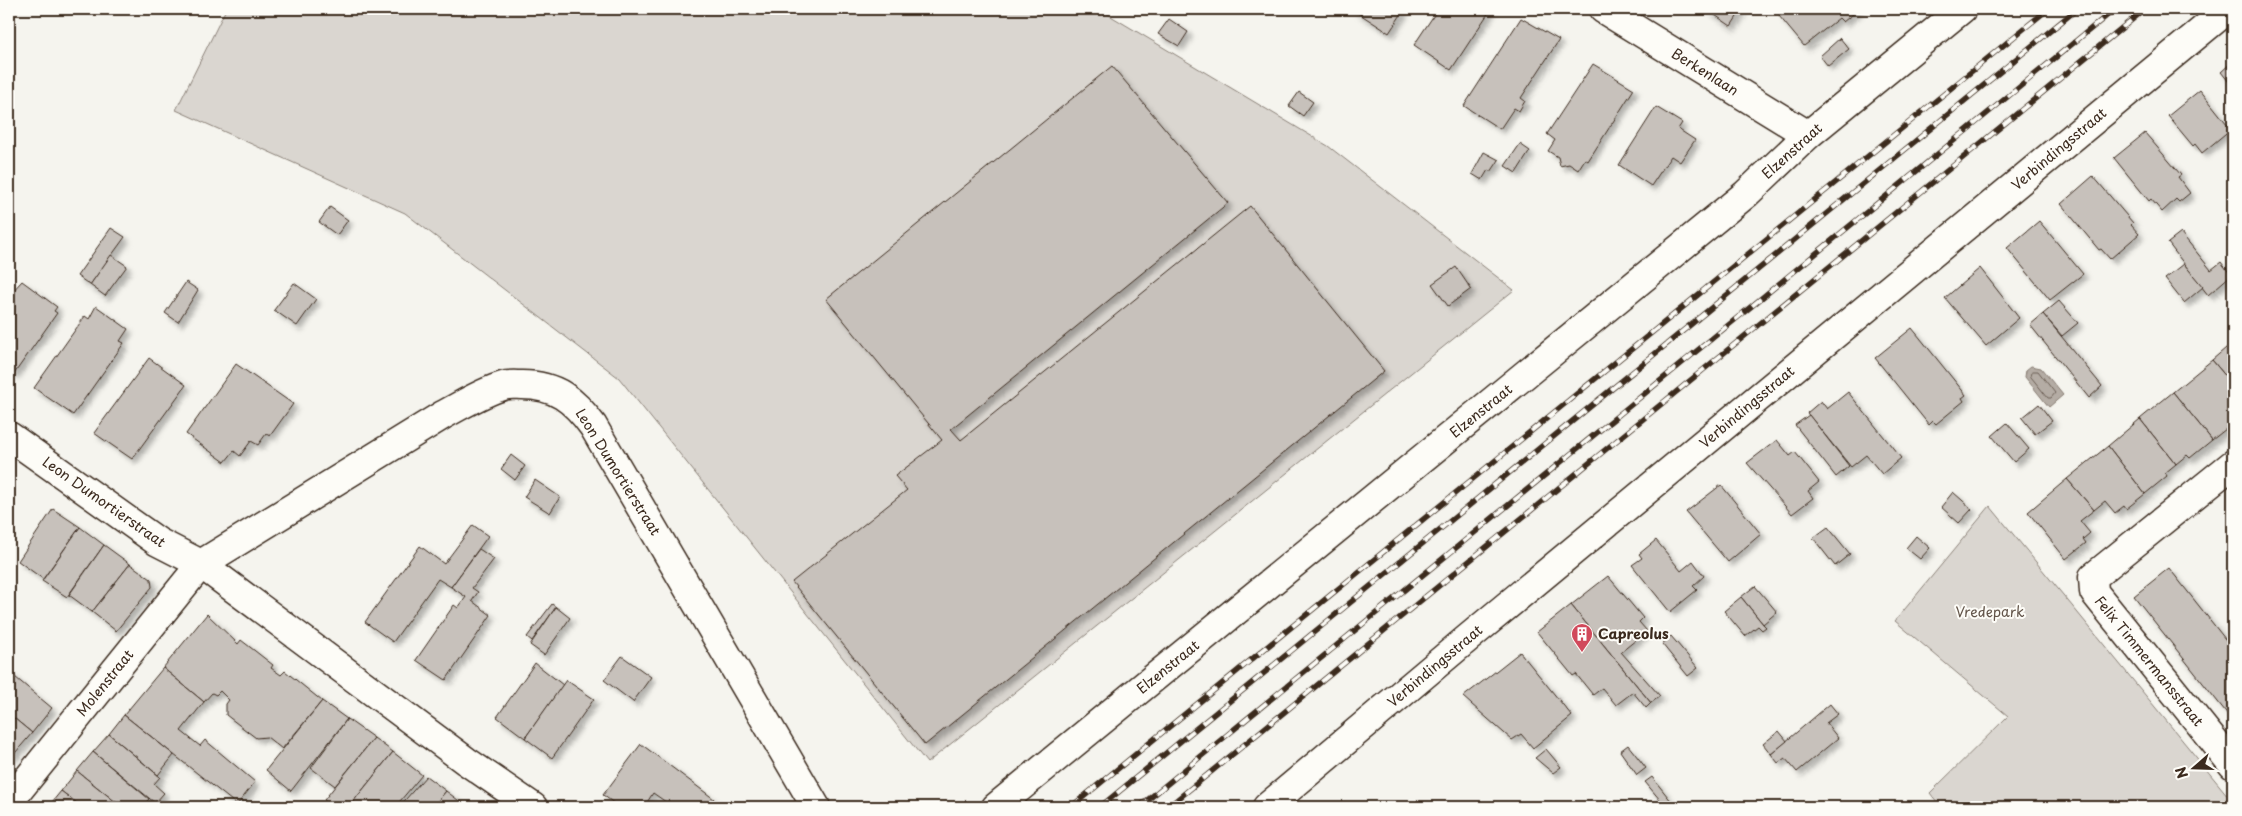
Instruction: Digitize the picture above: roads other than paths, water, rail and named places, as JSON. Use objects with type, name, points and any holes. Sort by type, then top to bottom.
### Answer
[{"type":"street","name":"Berkenlaan","points":[[1603,9],[1808,135]]},
{"type":"street","name":"Elzenstraat","points":[[996,807],[1738,200],[1808,135],[1962,9]]},
{"type":"street","name":"Verbindingsstraat","points":[[1267,807],[1475,632],[2228,9]]},
{"type":"street","name":"Leon Dumortierstraat","points":[[201,564],[443,415],[476,397],[504,385],[533,385],[557,392],[578,406],[592,426],[816,807]]},
{"type":"street","name":"Leon Dumortierstraat","points":[[9,436],[158,542],[201,564],[466,762],[533,807]]},
{"type":"street","name":"Felix Timmermansstraat","points":[[2233,464],[2093,577],[2094,592],[2233,765]]},
{"type":"street","name":"Molenstraat","points":[[9,802],[201,564]]},
{"type":"water","points":[[2031,366],[2041,368],[2063,395],[2049,407],[2025,377],[2026,370]]},
{"type":"railway","points":[[1071,807],[2048,9]]},
{"type":"railway","points":[[1100,807],[2077,9]]},
{"type":"railway","points":[[1139,807],[2115,9]]},
{"type":"railway","points":[[1168,807],[2145,9]]},
{"type":"place","name":"Capreolus","points":[[1582,653]]},
{"type":"park label","name":"Vredepark","points":[[1990,612]]}]
